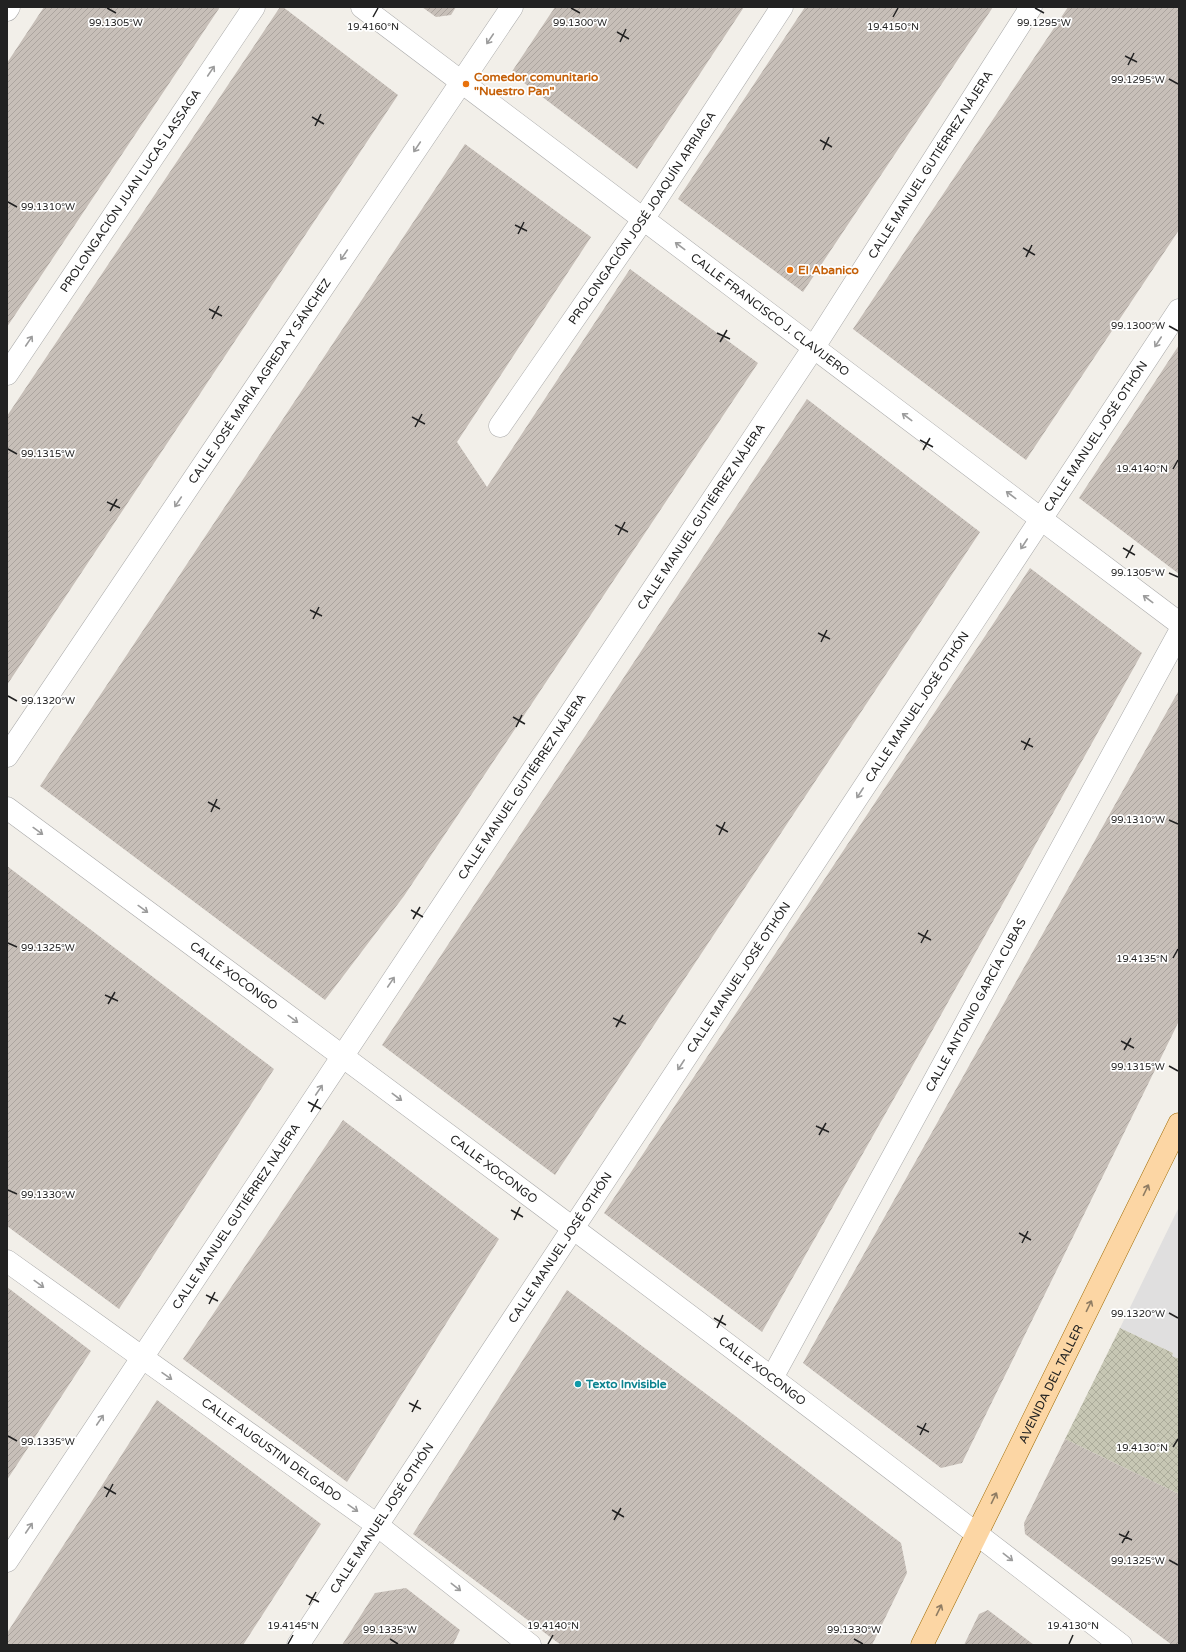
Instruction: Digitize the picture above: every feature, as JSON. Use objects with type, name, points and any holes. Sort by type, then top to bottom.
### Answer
[{"type":"main road","name":"AVENIDA DEL TALLER","points":[[922,1645],[1179,1124]]},
{"type":"street","name":"PROLONGACIÓN JUAN LUCAS LASSAGA","points":[[7,374],[254,7]]},
{"type":"street","name":"CALLE FRANCISCO J. CLAVIJERO","points":[[362,7],[1179,622]]},
{"type":"street","name":"CALLE JOSÉ MARÍA AGREDA Y SÁNCHEZ","points":[[7,756],[512,7]]},
{"type":"street","name":"PROLONGACIÓN JOSÉ JOAQUÍN ARRIAGA","points":[[500,426],[644,218],[782,7]]},
{"type":"street","name":"CALLE MANUEL GUTIÉRREZ NÁJERA","points":[[7,1561],[814,347],[1031,7]]},
{"type":"street","name":"CALLE MANUEL JOSÉ OTHÓN","points":[[298,1645],[1179,310]]},
{"type":"street","name":"CALLE ANTONIO GARCÍA CUBAS","points":[[772,1378],[1179,633]]},
{"type":"street","name":"CALLE XOCONGO","points":[[7,808],[343,1056],[772,1378],[977,1533],[1121,1645]]},
{"type":"street","name":"CALLE AUGUSTIN DELGADO","points":[[7,1261],[377,1525],[530,1645]]},
{"type":"shaded area","points":[[1179,1207],[1179,1359],[1172,1356],[1173,1353],[1120,1328]]},
{"type":"shaded area","points":[[1120,1328],[1173,1353],[1172,1356],[1179,1359],[1179,1494],[1065,1439]]},
{"type":"building","points":[[44,7],[220,7],[7,327],[7,63]]},
{"type":"building","points":[[280,7],[283,7],[398,95],[7,685],[7,416]]},
{"type":"building","points":[[422,7],[456,7],[451,15],[436,17]]},
{"type":"building","points":[[555,7],[744,7],[637,169],[511,73]]},
{"type":"building","points":[[805,7],[993,7],[803,292],[678,199]]},
{"type":"building","points":[[1068,7],[1179,7],[1179,230],[1026,460],[853,329]]},
{"type":"building","points":[[465,144],[591,237],[457,442],[487,487],[630,269],[758,363],[404,896],[325,1000],[40,786]]},
{"type":"building","points":[[1179,345],[1179,574],[1079,498]]},
{"type":"building","points":[[807,399],[980,532],[555,1175],[382,1045]]},
{"type":"building","points":[[1030,568],[1142,653],[922,1049],[762,1332],[604,1213]]},
{"type":"building","points":[[1179,690],[1179,1021],[962,1463],[941,1468],[803,1363]]},
{"type":"building","points":[[7,866],[274,1069],[119,1309],[7,1226]]},
{"type":"building","points":[[343,1120],[499,1239],[347,1482],[183,1359]]},
{"type":"building","points":[[7,1287],[91,1351],[7,1480]]},
{"type":"building","points":[[567,1290],[721,1405],[901,1543],[907,1573],[872,1645],[561,1645],[413,1534]]},
{"type":"building","points":[[157,1400],[321,1524],[243,1645],[7,1645],[7,1633]]},
{"type":"building","points":[[1065,1439],[1179,1494],[1179,1645],[1172,1645],[1025,1534],[1024,1523]]},
{"type":"building","points":[[406,1588],[460,1630],[453,1645],[342,1645],[375,1593]]},
{"type":"building","points":[[988,1610],[1034,1645],[964,1645],[979,1614]]},
{"type":"place","name":"Comedor comunitario \"Nuestro Pan\"","points":[[466,84]]},
{"type":"place","name":"El Abanico","points":[[790,270]]},
{"type":"place","name":"Texto Invisible","points":[[578,1384]]}]
